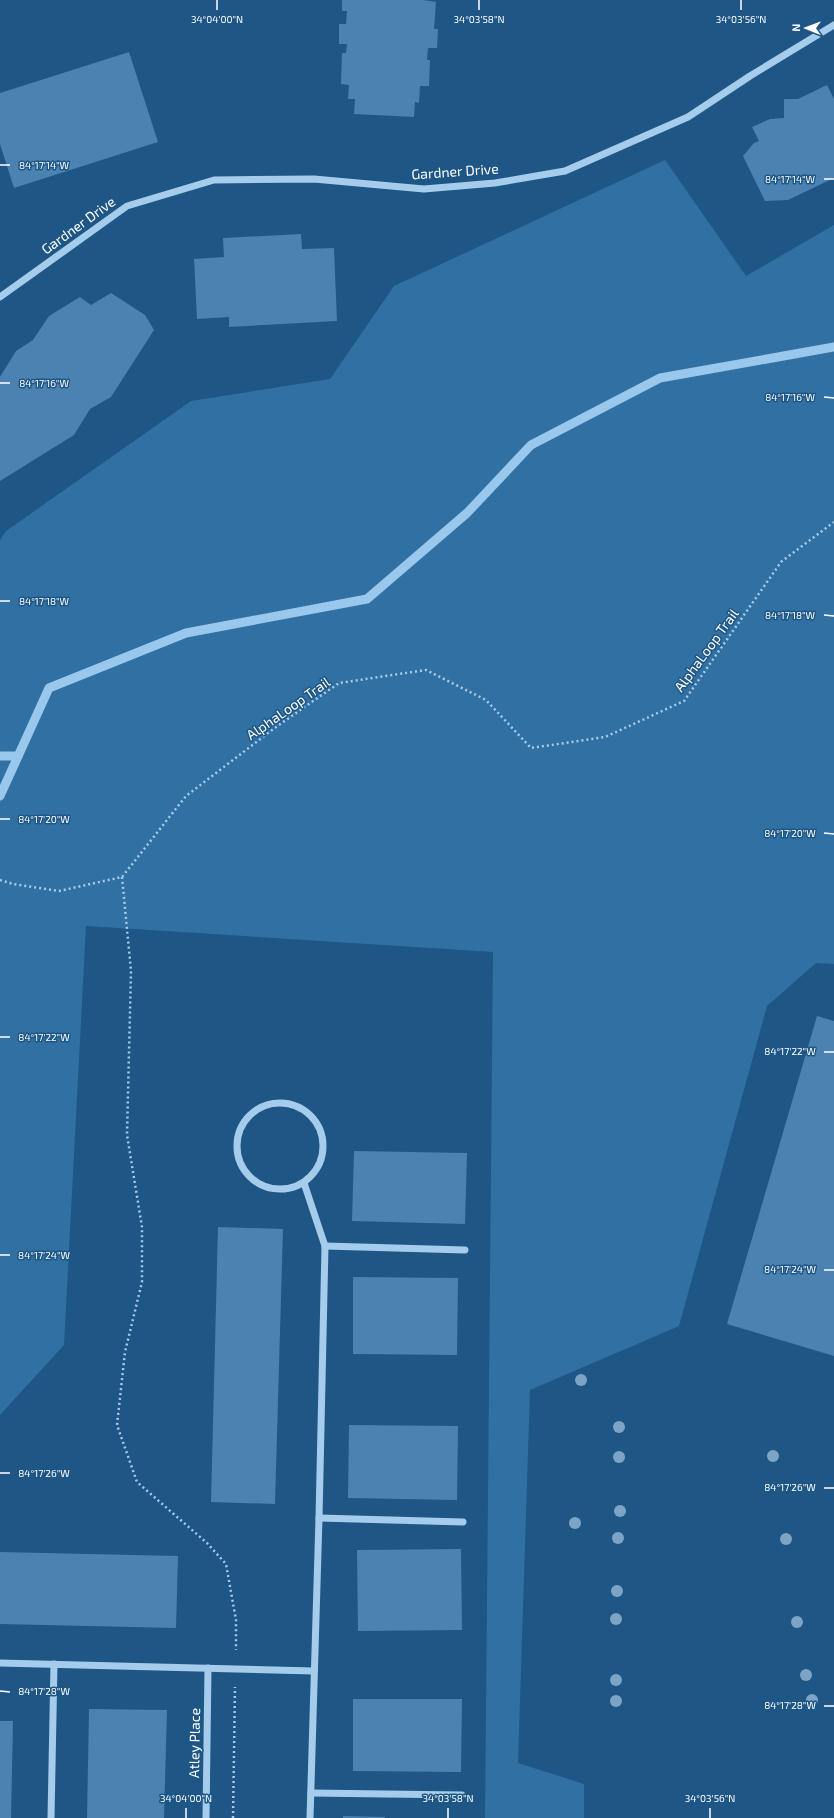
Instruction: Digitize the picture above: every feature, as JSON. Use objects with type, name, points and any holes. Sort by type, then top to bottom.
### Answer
[{"type":"street","name":"Gardner Drive","points":[[0,297],[127,206],[214,180],[314,179],[424,189],[495,183],[565,171],[688,117],[750,76],[834,25]]},
{"type":"street","points":[[272,1104],[287,1104],[301,1108],[313,1117],[320,1130],[324,1145],[321,1160],[315,1173],[304,1183],[284,1189],[264,1186],[253,1180],[244,1169],[238,1157],[237,1143],[241,1130],[248,1118],[259,1109],[272,1104]]},
{"type":"street","points":[[304,1183],[325,1246],[310,1818]]},
{"type":"street","points":[[325,1246],[465,1250]]},
{"type":"street","points":[[319,1518],[463,1522]]},
{"type":"street","points":[[0,1663],[314,1670]]},
{"type":"street","points":[[51,1818],[54,1664]]},
{"type":"street","name":"Atley Place","points":[[206,1818],[208,1668]]},
{"type":"street","points":[[311,1793],[462,1795]]},
{"type":"path","name":"AlphaLoop Trail","points":[[122,877],[186,796],[276,727],[339,683],[426,670],[486,700],[531,748],[605,737],[684,701],[781,562],[834,522]]},
{"type":"path","points":[[0,880],[13,884],[59,891],[122,877],[131,971],[127,1135],[142,1227],[142,1282],[125,1352],[117,1425],[137,1482],[207,1543],[226,1564],[236,1620],[233,1818]]},
{"type":"shaded area","points":[[665,160],[746,276],[834,225],[834,964],[816,963],[767,1006],[679,1326],[530,1390],[518,1763],[584,1784],[584,1818],[485,1818],[493,952],[86,926],[64,1345],[0,1415],[0,540],[6,531],[191,401],[330,379],[394,286]]},
{"type":"building","points":[[342,0],[423,0],[436,2],[434,29],[438,29],[437,48],[428,48],[427,60],[430,60],[429,86],[420,86],[419,103],[415,102],[414,117],[354,114],[355,99],[348,99],[349,85],[341,84],[342,53],[346,53],[347,44],[339,44],[339,24],[346,24],[347,11],[342,11]]},
{"type":"building","points":[[129,52],[158,142],[14,188],[0,144],[0,93]]},
{"type":"building","points":[[827,85],[834,99],[834,178],[788,200],[765,201],[743,156],[754,143],[759,141],[752,127],[770,119],[784,118],[784,99],[798,99]]},
{"type":"building","points":[[301,234],[302,249],[334,248],[337,321],[229,327],[229,317],[197,319],[194,259],[224,257],[223,238]]},
{"type":"building","points":[[111,293],[145,315],[154,330],[111,397],[90,409],[74,435],[0,481],[0,377],[16,351],[33,340],[49,316],[80,297],[91,305]]},
{"type":"building","points":[[817,1016],[834,1021],[834,1356],[727,1324]]},
{"type":"building","points":[[354,1151],[467,1153],[465,1224],[352,1221]]},
{"type":"building","points":[[218,1227],[283,1229],[275,1504],[211,1502]]},
{"type":"building","points":[[353,1277],[458,1278],[457,1355],[353,1354]]},
{"type":"building","points":[[349,1425],[458,1426],[457,1500],[348,1498]]},
{"type":"building","points":[[461,1549],[462,1630],[358,1631],[357,1550]]},
{"type":"building","points":[[0,1552],[178,1556],[176,1628],[0,1624]]},
{"type":"building","points":[[353,1699],[462,1699],[461,1772],[353,1771]]},
{"type":"building","points":[[89,1709],[167,1710],[164,1818],[87,1818]]},
{"type":"building","points":[[0,1721],[13,1721],[11,1818],[0,1818]]},
{"type":"building","points":[[343,1816],[385,1817],[385,1818],[343,1818]]},
{"type":"waterway","points":[[0,796],[49,688],[186,633],[367,599],[467,513],[531,445],[660,378],[834,347]]},
{"type":"waterway","points":[[0,756],[18,756]]}]
